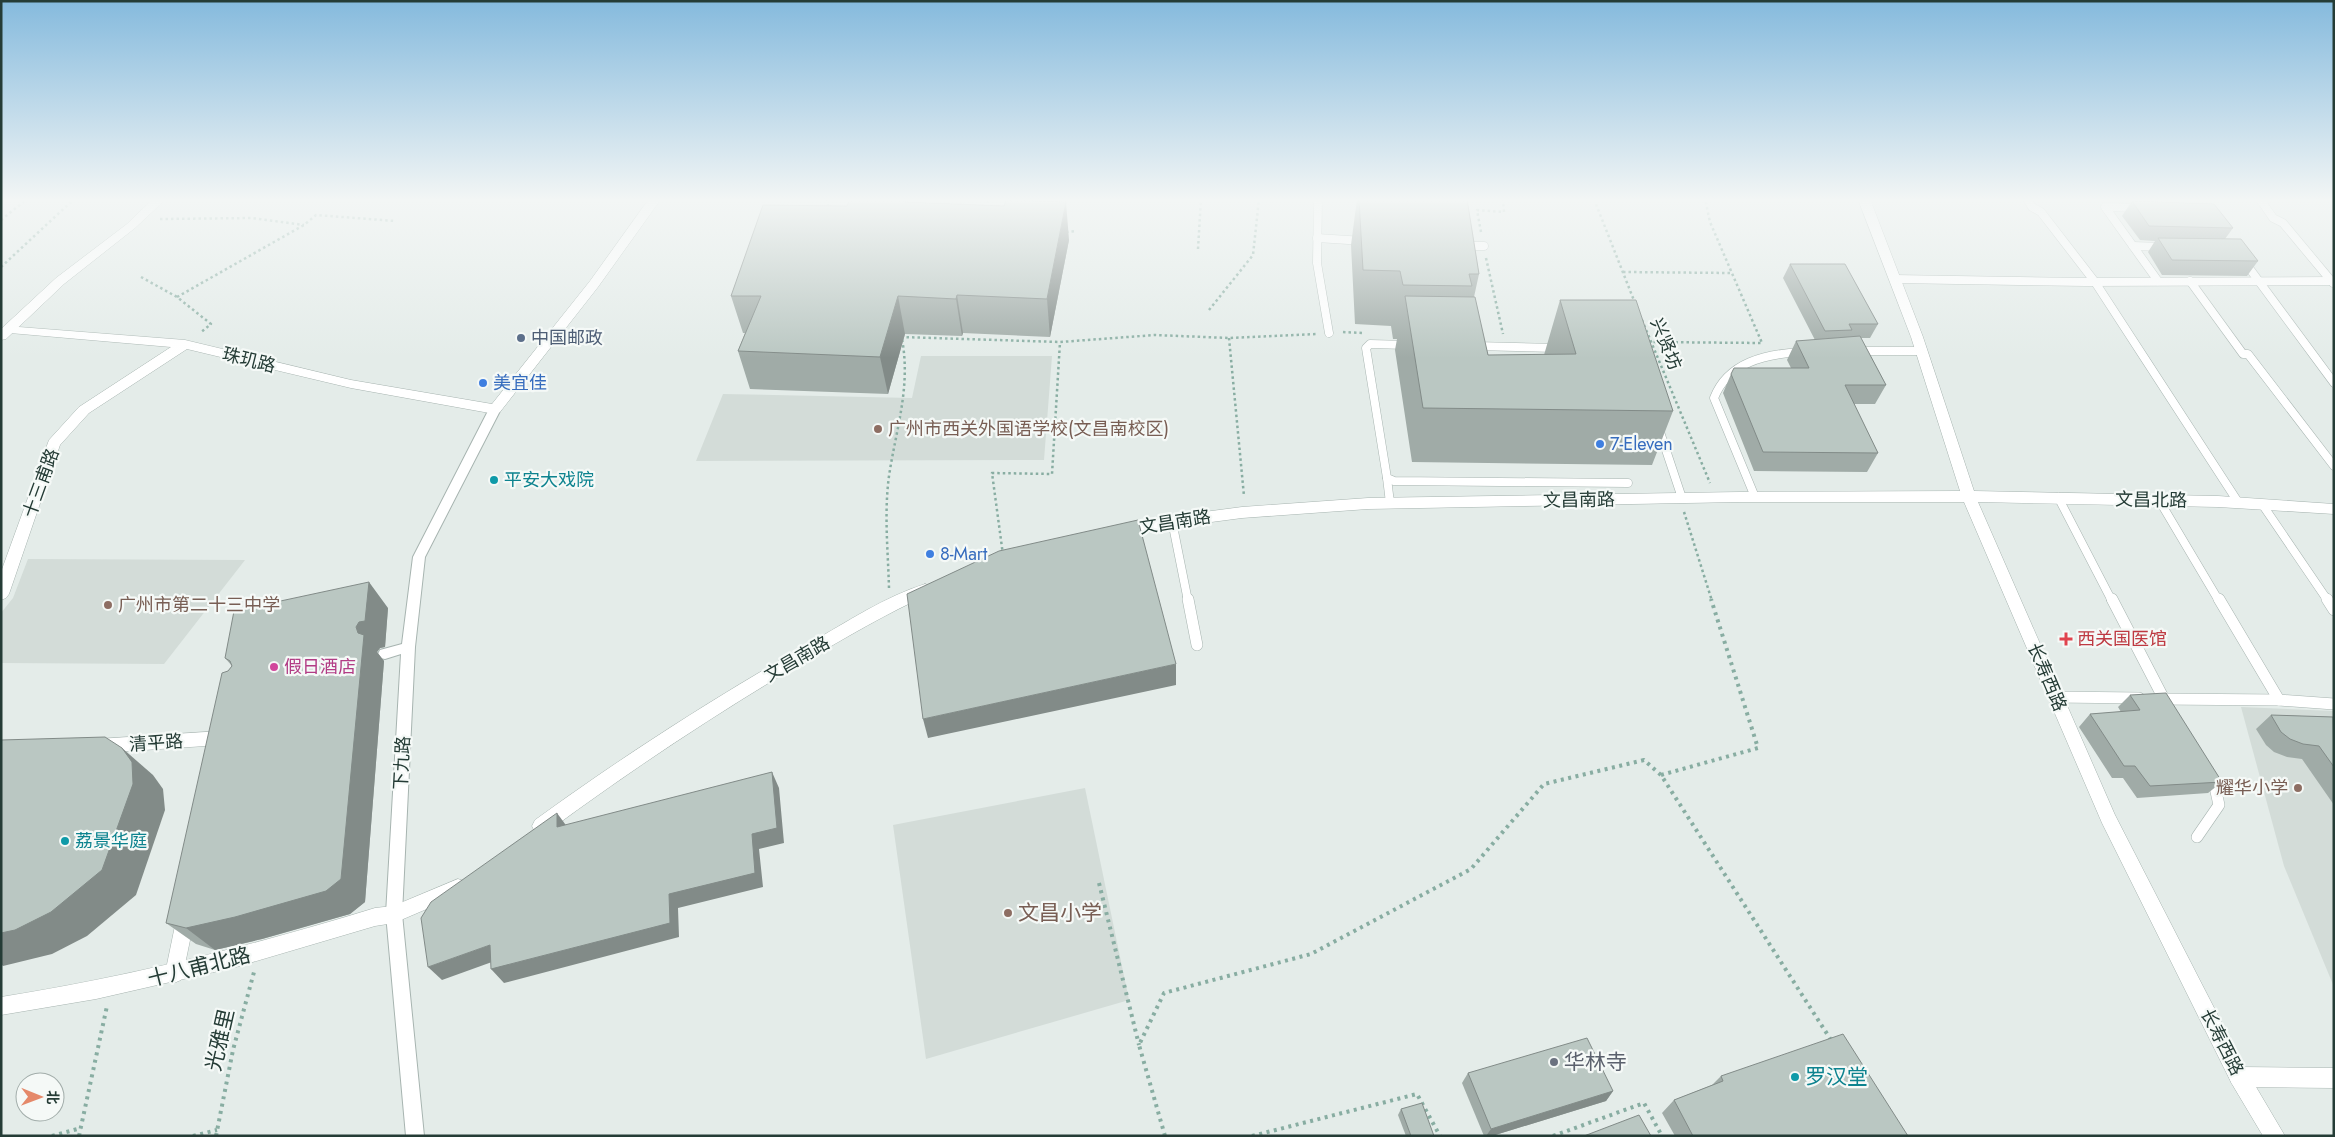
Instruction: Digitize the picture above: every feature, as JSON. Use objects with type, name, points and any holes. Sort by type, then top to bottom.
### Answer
[{"type":"street","points":[[4,331],[60,281],[97,252]]},
{"type":"street","points":[[495,409],[617,252]]},
{"type":"street","name":"长寿西路","points":[[1884,252],[1921,351],[1968,495],[2108,818],[2239,1077],[2275,1136]]},
{"type":"street","name":"珠玑路","points":[[4,331],[185,344],[350,384],[495,409]]},
{"type":"street","name":"十三甫路","points":[[1,594],[54,443],[84,410],[185,344]]},
{"type":"street","name":"下九路","points":[[415,1136],[394,914],[408,647],[419,557],[495,409]]},
{"type":"street","name":"文昌北路","points":[[1968,495],[2238,502],[2334,509]]},
{"type":"street","name":"文昌南路","points":[[1103,536],[1172,521],[1246,512],[1390,504],[1716,497],[1968,495]]},
{"type":"street","name":"文昌南路","points":[[531,833],[584,794],[720,704],[889,606],[942,583]]},
{"type":"street","points":[[385,654],[408,647]]},
{"type":"street","name":"清平路","points":[[78,748],[223,730],[217,757]]},
{"type":"street","points":[[394,914],[455,889],[470,878]]},
{"type":"street","points":[[174,974],[189,899]]},
{"type":"street","name":"十八甫北路","points":[[1,1006],[110,988],[174,974],[260,952],[375,917],[394,914]]},
{"type":"street","points":[[2239,1077],[2334,1078]]},
{"type":"lane","points":[[1317,252],[1317,263],[1329,333]]},
{"type":"lane","points":[[2072,252],[2095,282],[2238,502]]},
{"type":"lane","points":[[2137,252],[2158,282]]},
{"type":"lane","points":[[2308,252],[2333,282]]},
{"type":"lane","points":[[2240,255],[2334,383]]},
{"type":"lane","points":[[1894,279],[2095,282],[2333,282]]},
{"type":"lane","points":[[2190,281],[2243,354],[2248,354],[2334,466]]},
{"type":"lane","points":[[1390,504],[1366,348],[1370,344],[1420,345]]},
{"type":"lane","points":[[1469,346],[1568,348]]},
{"type":"lane","points":[[1845,352],[1921,351]]},
{"type":"lane","points":[[1755,497],[1714,398],[1716,388],[1727,375],[1758,360],[1780,354],[1809,352]]},
{"type":"lane","points":[[1657,424],[1680,498]]},
{"type":"lane","points":[[1387,478],[1394,481],[1628,484]]},
{"type":"lane","points":[[2058,498],[2173,715]]},
{"type":"lane","points":[[2159,500],[2279,700]]},
{"type":"lane","points":[[2262,504],[2334,610]]},
{"type":"lane","points":[[1172,521],[1197,645]]},
{"type":"lane","points":[[2056,697],[2279,700],[2334,704]]},
{"type":"lane","points":[[2197,837],[2218,805],[2215,787],[2206,771]]},
{"type":"path","points":[[1,267],[17,252]]},
{"type":"path","points":[[177,297],[256,252]]},
{"type":"path","points":[[1209,310],[1253,255],[1253,252]]},
{"type":"path","name":"兴贤坊","points":[[1615,252],[1637,307]]},
{"type":"path","points":[[1723,252],[1762,343]]},
{"type":"path","points":[[1623,272],[1732,273]]},
{"type":"path","points":[[141,277],[177,297],[211,324],[185,344]]},
{"type":"path","name":"兴贤坊","points":[[1640,316],[1716,497]]},
{"type":"path","points":[[889,606],[887,496],[904,396],[907,355],[902,337],[904,328]]},
{"type":"path","points":[[978,340],[980,330]]},
{"type":"path","points":[[892,338],[1060,342],[1155,335],[1229,338],[1341,332]]},
{"type":"path","points":[[1229,338],[1246,512]]},
{"type":"path","points":[[1004,563],[992,473],[1052,474],[1060,342]]},
{"type":"path","points":[[1661,775],[1758,748],[1680,498]]},
{"type":"path","points":[[1140,1045],[1164,993],[1310,954],[1471,869],[1544,784],[1644,760],[1661,775],[1833,1043]]},
{"type":"path","points":[[1099,883],[1165,1136]]},
{"type":"path","name":"光雅里","points":[[216,1136],[233,1050],[260,952]]},
{"type":"path","points":[[79,1136],[110,988]]},
{"type":"path","points":[[1252,1136],[1416,1094],[1440,1136]]},
{"type":"path","points":[[1553,1136],[1644,1103],[1662,1136]]},
{"type":"path","points":[[52,1136],[81,1128]]},
{"type":"path","points":[[193,1136],[217,1130]]},
{"type":"shaded area","name":"广州市西关外国语学校(文昌南校区)","points":[[921,356],[1052,356],[1044,460],[696,461],[723,394],[912,398]]},
{"type":"shaded area","name":"广州市第二十三中学","points":[[28,559],[245,560],[164,664],[1,663],[1,613],[13,598]]},
{"type":"shaded area","name":"耀华小学","points":[[2241,707],[2334,711],[2334,987],[2284,866]]},
{"type":"shaded area","name":"文昌小学","points":[[1085,788],[1129,1000],[926,1059],[893,825]]},
{"type":"building","points":[[746,252],[1056,252],[1047,299],[957,295],[956,299],[898,296],[880,357],[738,351],[761,296],[731,296]]},
{"type":"building","points":[[1362,252],[1475,252],[1479,274],[1469,274],[1472,286],[1403,285],[1400,271],[1363,270]]},
{"type":"building","points":[[2167,252],[2251,252],[2258,261],[2172,260]]},
{"type":"building","points":[[1790,264],[1845,264],[1878,324],[1849,324],[1852,330],[1825,331]]},
{"type":"building","points":[[1405,296],[1475,297],[1488,355],[1576,354],[1560,300],[1636,300],[1673,411],[1423,408]]},
{"type":"building","points":[[1860,336],[1886,385],[1845,385],[1878,453],[1763,452],[1731,374],[1734,368],[1809,368],[1796,341]]},
{"type":"building","points":[[1138,520],[1176,664],[923,719],[907,594],[999,551]]},
{"type":"building","points":[[369,582],[365,621],[359,622],[356,627],[358,633],[364,635],[341,879],[326,891],[235,917],[186,928],[166,923],[222,673],[228,671],[232,666],[230,661],[225,658],[234,611]]},
{"type":"building","points":[[2166,693],[2222,782],[2150,786],[2135,766],[2124,766],[2090,714],[2140,710],[2130,695]]},
{"type":"building","points":[[2271,715],[2333,717],[2334,767],[2319,746],[2303,744],[2290,739],[2281,732]]},
{"type":"building","name":"荔景华庭","points":[[105,737],[122,748],[132,762],[133,784],[102,870],[51,912],[15,930],[1,933],[1,740]]},
{"type":"building","points":[[772,772],[777,828],[752,834],[755,873],[669,894],[670,923],[491,969],[490,945],[428,967],[421,918],[431,902],[557,813],[557,827]]},
{"type":"building","name":"罗汉堂","points":[[1843,1034],[1908,1136],[1693,1136],[1674,1100],[1723,1081],[1721,1076]]},
{"type":"building","points":[[1587,1038],[1613,1091],[1491,1129],[1468,1073]]},
{"type":"building","points":[[1422,1103],[1434,1136],[1411,1136],[1401,1109]]},
{"type":"building","points":[[1639,1115],[1651,1136],[1584,1136]]},
{"type":"place","name":"中国邮政","points":[[521,338]]},
{"type":"place","name":"美宜佳","points":[[483,383]]},
{"type":"place","name":"广州市西关外国语学校(文昌南校区)","points":[[878,429]]},
{"type":"place","name":"7-Eleven","points":[[1600,444]]},
{"type":"place","name":"平安大戏院","points":[[494,480]]},
{"type":"place","name":"8-Mart","points":[[930,554]]},
{"type":"place","name":"广州市第二十三中学","points":[[108,605]]},
{"type":"place","name":"西关国医馆","points":[[2066,639]]},
{"type":"place","name":"假日酒店","points":[[274,667]]},
{"type":"place","name":"耀华小学","points":[[2298,788]]},
{"type":"place","name":"荔景华庭","points":[[65,841]]},
{"type":"place","name":"文昌小学","points":[[1008,913]]},
{"type":"place","name":"华林寺","points":[[1554,1062]]},
{"type":"place","name":"罗汉堂","points":[[1795,1077]]}]
